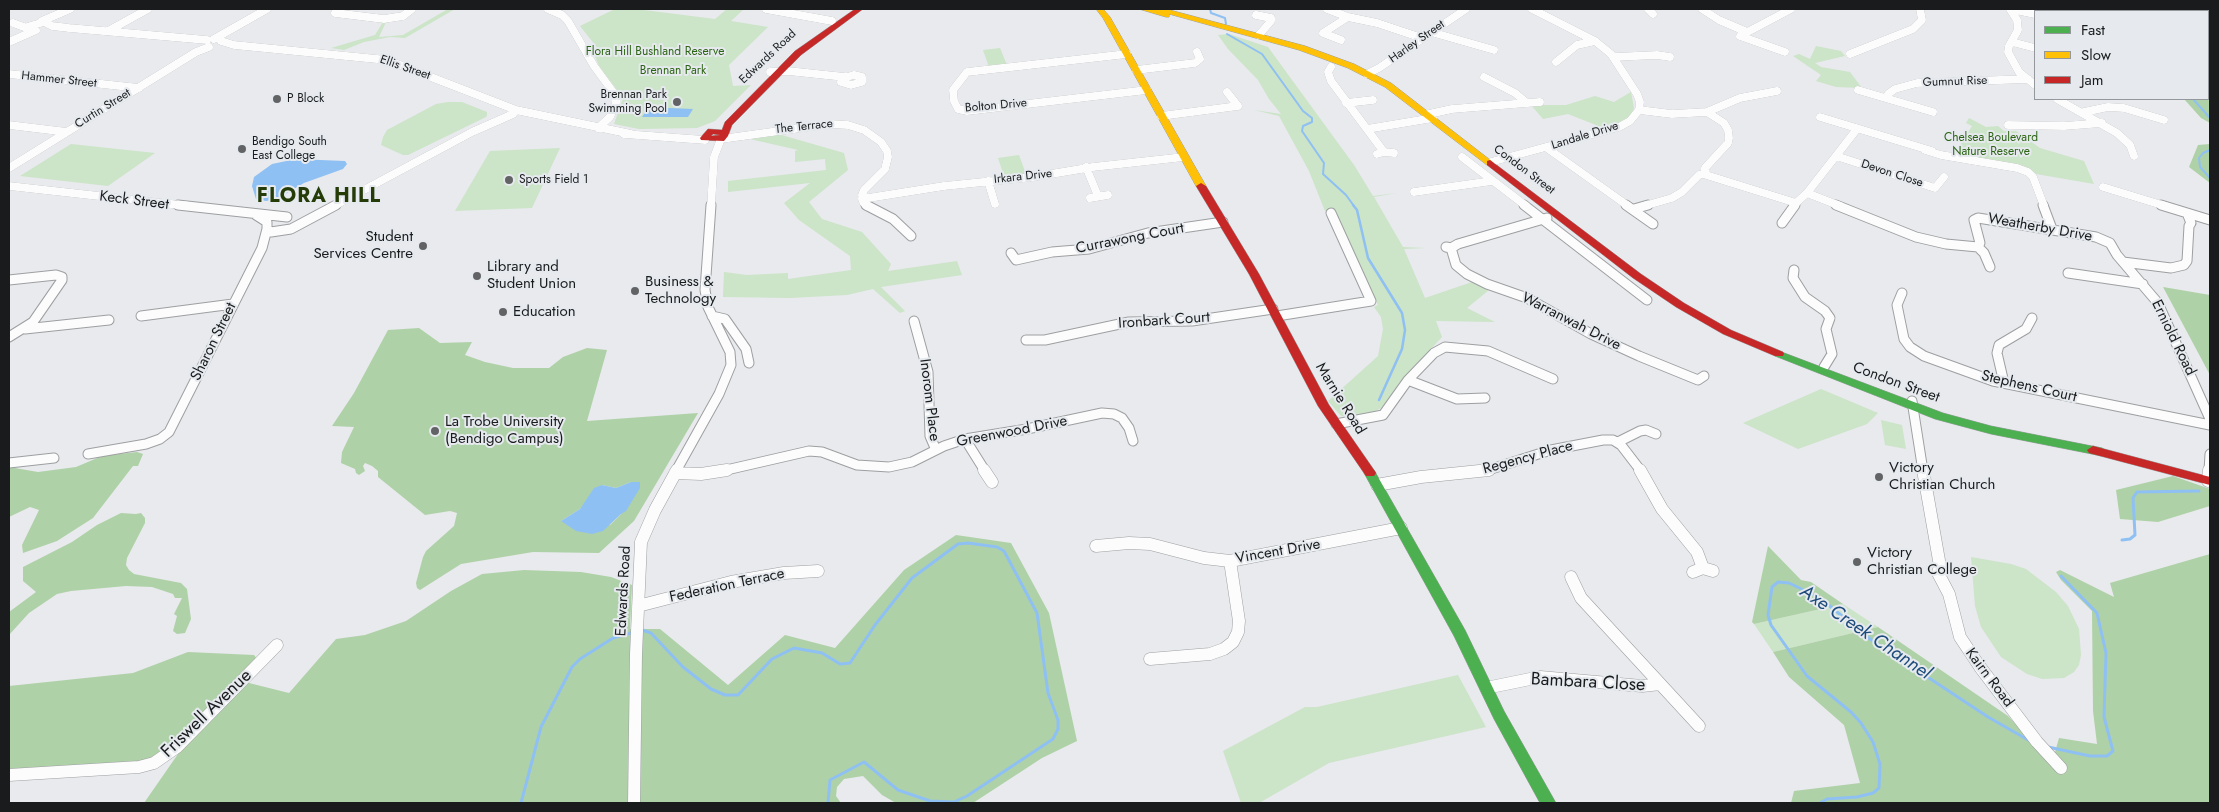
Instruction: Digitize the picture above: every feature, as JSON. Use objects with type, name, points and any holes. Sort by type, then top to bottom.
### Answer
[{"type":"street","points":[[12,40],[70,9]]},
{"type":"street","points":[[108,31],[148,9]]},
{"type":"street","name":"Curtin Street","points":[[9,168],[139,88],[199,47],[214,42],[266,9]]},
{"type":"street","points":[[339,9],[334,13],[384,19],[403,16],[412,9]]},
{"type":"street","points":[[548,9],[562,15],[568,21],[616,96],[613,110],[599,128]]},
{"type":"street","points":[[766,9],[832,21]]},
{"type":"street","name":"Edwards Road","points":[[634,803],[641,542],[654,510],[719,394],[731,365],[730,352],[708,307],[705,290],[714,157],[728,124],[776,73],[793,49],[850,9]]},
{"type":"street","name":"Edwards Road","points":[[714,157],[707,136],[804,48],[859,9]]},
{"type":"street","name":"Condon Street","points":[[1143,9],[1173,11],[1259,35],[1334,64]]},
{"type":"street","points":[[1327,9],[1348,17],[1377,23],[1422,38]]},
{"type":"street","name":"Harley Street","points":[[1367,74],[1379,68],[1466,9]]},
{"type":"street","points":[[1532,9],[1595,41],[1614,57],[1637,94],[1640,102],[1639,110],[1672,114],[1707,112],[1740,98],[1777,90]]},
{"type":"street","points":[[1702,9],[1723,22],[1747,32]]},
{"type":"street","points":[[1788,53],[1741,36],[1791,9]]},
{"type":"street","points":[[1850,54],[1913,29],[1922,20],[1920,9]]},
{"type":"street","points":[[2010,9],[2034,14]]},
{"type":"street","points":[[2010,9],[2017,20],[2018,30],[2008,46],[2008,52],[2013,64],[2034,84]]},
{"type":"street","name":"Marnie Road","points":[[1103,10],[1184,157],[1275,313],[1305,372],[1402,528],[1460,634],[1486,688],[1548,803]]},
{"type":"street","name":"Condon Street","points":[[1173,11],[1367,74],[1388,85],[1560,214],[1637,276],[1727,332],[1767,350],[1912,403],[1982,423],[2102,452],[2209,481]]},
{"type":"street","points":[[38,26],[49,24],[59,15]]},
{"type":"street","points":[[1256,15],[1271,18],[1271,21],[1259,35]]},
{"type":"street","points":[[1342,40],[1323,33],[1348,17]]},
{"type":"street","name":"Ellis Street","points":[[11,23],[108,31],[387,60],[516,110],[631,134],[707,136]]},
{"type":"street","name":"Ellis Street","points":[[11,23],[27,28],[38,26]]},
{"type":"street","name":"Ellis Street","points":[[49,24],[69,28]]},
{"type":"street","points":[[12,40],[27,28]]},
{"type":"street","points":[[1431,32],[1494,50]]},
{"type":"street","name":"Ellis Street","points":[[190,40],[199,47]]},
{"type":"street","points":[[1556,62],[1577,45],[1595,41]]},
{"type":"street","points":[[2012,42],[2034,48]]},
{"type":"street","points":[[1136,70],[1195,63],[1200,59],[1197,52]]},
{"type":"street","name":"Bolton Drive","points":[[1127,54],[967,72],[953,90],[954,101],[959,110],[967,111],[1147,90]]},
{"type":"street","points":[[1614,57],[1657,55],[1670,57]]},
{"type":"street","points":[[1334,64],[1329,76],[1367,129],[1380,153],[1394,153]]},
{"type":"street","points":[[776,73],[843,79]]},
{"type":"street","name":"Hammer Street","points":[[9,74],[139,88]]},
{"type":"street","points":[[1482,76],[1516,93],[1527,103]]},
{"type":"street","name":"Gumnut Rise","points":[[1888,97],[1888,94],[1895,89],[1917,83],[2028,79]]},
{"type":"street","name":"Gumnut Rise","points":[[1858,90],[1888,97],[1932,112]]},
{"type":"street","points":[[1161,116],[1238,106],[1227,92]]},
{"type":"street","points":[[1346,102],[1374,100]]},
{"type":"street","points":[[2059,100],[2102,123],[2130,145],[2134,156]]},
{"type":"street","points":[[1367,129],[1400,125],[1452,109],[1540,102]]},
{"type":"street","points":[[2084,112],[2108,107],[2124,108],[2164,120]]},
{"type":"street","points":[[296,226],[492,122],[513,114],[516,110]]},
{"type":"street","name":"Landale Drive","points":[[1491,162],[1619,127],[1630,121],[1639,110]]},
{"type":"street","points":[[1705,174],[1705,168],[1728,143],[1729,138],[1724,122],[1707,112]]},
{"type":"street","points":[[1820,117],[1936,154],[2028,172],[2033,178],[2052,229]]},
{"type":"street","points":[[2008,125],[2064,126],[2102,123]]},
{"type":"street","name":"The Terrace","points":[[723,136],[741,136],[836,124],[853,126],[867,132],[885,148],[888,160],[882,172],[864,190],[862,199]]},
{"type":"street","points":[[9,126],[67,132]]},
{"type":"street","points":[[1782,224],[1796,203],[1807,193],[1857,129]]},
{"type":"street","points":[[707,136],[723,136]]},
{"type":"street","points":[[1547,148],[1653,224]]},
{"type":"street","name":"Devon Close","points":[[1836,156],[1935,188],[1944,177]]},
{"type":"street","name":"Irkara Drive","points":[[862,199],[944,186],[1042,176],[1086,168],[1184,157]]},
{"type":"street","name":"Condon Street","points":[[1462,157],[1647,300]]},
{"type":"street","points":[[1086,168],[1094,196],[1108,195]]},
{"type":"street","points":[[1634,209],[1672,198],[1682,192],[1699,175],[1705,174],[1796,203]]},
{"type":"street","points":[[988,181],[995,204]]},
{"type":"street","points":[[1414,192],[1492,181]]},
{"type":"street","name":"Keck Street","points":[[10,186],[289,218]]},
{"type":"street","points":[[2103,187],[2208,219]]},
{"type":"street","name":"Weatherby Drive","points":[[1807,193],[1904,233],[1946,244],[1978,247],[1984,253],[1990,268]]},
{"type":"street","points":[[862,199],[866,206],[893,219],[911,236]]},
{"type":"street","points":[[267,227],[274,221],[303,217],[320,212]]},
{"type":"street","name":"Ironbark Court","points":[[1026,340],[1046,340],[1129,322],[1192,321],[1371,301],[1330,213]]},
{"type":"street","points":[[2123,262],[2171,268],[2184,265],[2187,261],[2191,222],[2187,213]]},
{"type":"street","name":"Warranwah Drive","points":[[1560,214],[1448,248],[1456,265],[1467,274],[1536,303],[1591,334],[1698,380]]},
{"type":"street","points":[[256,215],[267,222],[267,227],[271,232],[283,232]]},
{"type":"street","points":[[289,218],[298,221],[296,226]]},
{"type":"street","name":"Weatherby Drive","points":[[1978,247],[1980,243],[1974,220],[1978,218],[2052,229],[2106,240]]},
{"type":"street","points":[[2191,222],[2200,223],[2208,219]]},
{"type":"street","name":"Currawong Court","points":[[1011,253],[1016,260],[1052,252],[1089,250],[1148,233],[1223,222]]},
{"type":"street","name":"Sharon Street","points":[[262,248],[283,232],[296,226]]},
{"type":"street","name":"Sharon Street","points":[[88,454],[146,444],[165,436],[173,426],[262,248],[267,227]]},
{"type":"street","name":"Erniold Road","points":[[2106,240],[2113,246],[2123,262],[2158,303],[2210,419]]},
{"type":"street","points":[[1794,270],[1793,278],[1804,296],[1826,311],[1830,318],[1827,332],[1832,357],[1824,367]]},
{"type":"street","points":[[2068,272],[2143,284]]},
{"type":"street","points":[[9,280],[50,275],[62,277],[57,290],[33,322],[9,337]]},
{"type":"street","name":"Stephens Court","points":[[1902,293],[1897,305],[1904,339],[1910,347],[1924,356],[2004,383],[2210,425]]},
{"type":"street","points":[[141,316],[233,304]]},
{"type":"street","name":"Condon Street","points":[[1690,310],[1739,334],[1912,403]]},
{"type":"street","points":[[712,316],[725,319],[746,349],[749,363]]},
{"type":"street","points":[[2004,383],[1997,353],[1999,345],[2026,329],[2032,318]]},
{"type":"street","points":[[24,329],[109,320]]},
{"type":"street","name":"Inorom Place","points":[[914,321],[927,367],[930,436],[936,450]]},
{"type":"street","points":[[1336,424],[1383,415],[1408,380],[1437,350],[1453,347],[1479,349],[1495,353],[1553,381]]},
{"type":"street","points":[[1408,380],[1457,399],[1486,398]]},
{"type":"street","name":"Kairn Road","points":[[1912,403],[1940,566],[1938,573],[1949,594],[1960,637],[1980,668],[2037,742],[2061,768]]},
{"type":"street","name":"Greenwood Drive","points":[[675,473],[701,474],[729,470],[809,451],[822,452],[857,464],[889,467],[912,462],[965,439],[1109,413],[1119,416],[1125,421],[1133,441]]},
{"type":"street","name":"Regency Place","points":[[1377,485],[1420,477],[1495,468],[1551,450],[1610,440],[1618,442],[1640,431],[1646,430],[1656,434]]},
{"type":"street","points":[[965,439],[992,482]]},
{"type":"street","points":[[1618,442],[1641,471],[1662,509],[1697,552],[1703,570]]},
{"type":"street","points":[[2209,481],[2210,454]]},
{"type":"street","points":[[9,463],[54,458]]},
{"type":"street","name":"Vincent Drive","points":[[1096,546],[1130,543],[1150,544],[1204,558],[1230,560],[1402,528]]},
{"type":"street","points":[[1150,659],[1210,654],[1224,649],[1233,642],[1238,632],[1238,621],[1230,560]]},
{"type":"street","name":"Federation Terrace","points":[[638,606],[748,579],[784,572],[818,570]]},
{"type":"street","name":"Bambara Close","points":[[1571,577],[1581,598],[1699,726]]},
{"type":"street","name":"Friswell Avenue","points":[[9,775],[139,767],[162,760],[277,645]]},
{"type":"street","name":"Bambara Close","points":[[1486,688],[1540,678],[1642,686],[1660,684]]},
{"type":"green space","points":[[448,9],[455,9],[405,38],[390,37],[364,42],[344,50],[331,48],[375,35],[383,22],[386,22],[379,37],[403,35]]},
{"type":"green space","name":"Brennan Park","points":[[615,9],[636,9],[715,19],[727,9],[744,9],[731,21],[768,27],[729,65],[733,86],[751,85],[715,121],[697,128],[639,129],[614,124],[623,98],[599,66],[594,52],[599,50],[580,26]]},
{"type":"green space","points":[[2210,9],[2210,123],[2201,118],[2185,100],[2209,100],[2209,10],[2152,10]]},
{"type":"green space","points":[[1229,34],[1268,47],[1354,165],[1373,196],[1397,193],[1374,197],[1403,247],[1426,248],[1404,249],[1425,298],[1472,282],[1489,290],[1467,308],[1495,322],[1436,321],[1442,337],[1399,383],[1387,404],[1373,413],[1350,417],[1341,416],[1328,401],[1378,356],[1383,329],[1381,317],[1374,307],[1378,305],[1361,274],[1334,211],[1325,211],[1309,171],[1279,116],[1254,110],[1281,114],[1269,99],[1258,80],[1228,49],[1218,35]]},
{"type":"green space","points":[[1816,46],[1841,51],[1845,56],[1815,63],[1821,67],[1850,72],[1862,88],[1836,87],[1816,81],[1821,75],[1793,56],[1799,54],[1810,59]]},
{"type":"green space","points":[[1000,48],[1007,65],[989,67],[983,50]]},
{"type":"green space","points":[[1631,92],[1634,108],[1631,116],[1625,121],[1606,129],[1568,114],[1543,119],[1531,105],[1566,105],[1595,96],[1614,102]]},
{"type":"green space","points":[[462,102],[487,112],[487,115],[408,155],[403,155],[381,145],[387,130],[436,104]]},
{"type":"green space","name":"Chelsea Boulevard Nature Reserve","points":[[1969,118],[1986,127],[1998,126],[2004,131],[2016,131],[2040,148],[2084,161],[2094,184],[2036,174],[2032,171],[1954,155],[1972,126],[1966,123]]},
{"type":"green space","points":[[778,134],[844,153],[848,170],[809,202],[822,219],[862,232],[891,264],[888,271],[957,261],[962,275],[881,287],[905,311],[900,313],[873,289],[847,295],[790,298],[723,297],[724,272],[747,275],[788,273],[788,279],[851,270],[850,256],[799,220],[784,203],[810,183],[728,192],[728,181],[826,170],[825,159],[795,162],[795,151],[798,150],[750,139]]},
{"type":"green space","points":[[71,144],[155,153],[108,186],[20,176]]},
{"type":"green space","points":[[2210,144],[2210,183],[2189,167],[2198,145]]},
{"type":"green space","name":"Sports Field 1","points":[[560,148],[532,208],[455,211],[490,151]]},
{"type":"green space","points":[[1019,155],[1026,174],[1004,176],[998,158]]},
{"type":"green space","points":[[2163,287],[2210,295],[2210,375]]},
{"type":"green space","points":[[419,328],[440,343],[472,342],[465,355],[485,362],[513,368],[549,368],[563,357],[587,348],[607,350],[587,421],[698,413],[634,521],[599,553],[533,552],[461,564],[420,590],[417,588],[416,583],[423,557],[426,551],[454,526],[457,513],[450,511],[425,515],[378,477],[378,471],[372,466],[365,463],[363,466],[365,471],[359,475],[355,469],[341,463],[342,452],[354,427],[332,426],[354,393],[388,330]],"holes":[[[631,482],[621,514],[610,525],[561,521],[580,509],[602,485],[616,488]]]},
{"type":"green space","points":[[1821,389],[1878,413],[1867,424],[1798,449],[1743,423]]},
{"type":"green space","points":[[1881,420],[1902,425],[1906,449],[1885,445]]},
{"type":"green space","points":[[137,452],[143,454],[138,466],[133,466],[93,518],[57,541],[23,553],[22,545],[39,510],[30,507],[9,517],[9,467],[38,472],[76,467],[102,456]]},
{"type":"green space","points":[[2173,476],[2210,489],[2210,506],[2158,522],[2120,519],[2116,490]]},
{"type":"green space","points":[[121,513],[141,513],[145,518],[145,523],[127,558],[126,565],[129,570],[134,574],[181,583],[187,589],[191,619],[185,633],[177,634],[173,631],[177,616],[174,614],[182,598],[175,598],[173,594],[152,587],[126,586],[57,594],[29,613],[9,635],[9,612],[36,592],[23,581],[23,567],[72,542],[97,525]]},
{"type":"green space","points":[[956,535],[1011,543],[1049,613],[1077,741],[1042,758],[973,803],[896,803],[882,795],[863,776],[844,779],[837,787],[836,796],[841,803],[144,803],[178,754],[245,682],[289,693],[336,639],[365,635],[406,621],[451,591],[482,574],[524,570],[581,572],[611,577],[632,585],[630,629],[660,629],[728,685],[785,635],[835,648],[904,570]]},
{"type":"green space","points":[[1768,546],[1801,580],[1811,582],[1843,604],[1754,624],[1752,622]]},
{"type":"green space","points":[[2210,554],[2210,803],[1791,803],[1794,791],[1860,783],[1844,725],[1789,677],[1773,652],[1878,627],[2008,716],[2040,750],[2053,759],[2059,738],[2097,744],[2093,711],[2092,611],[2061,580],[2056,572],[2060,570],[2114,597],[2110,583]]},
{"type":"green space","points":[[1971,557],[2011,564],[2026,569],[2056,592],[2068,606],[2079,629],[2081,655],[2079,665],[2074,672],[2064,678],[2042,679],[2027,674],[2001,657],[1981,627],[1975,606]]},
{"type":"green space","points":[[1843,604],[1878,627],[1773,652],[1754,624]]},
{"type":"green space","points":[[188,652],[254,655],[257,659],[158,756],[143,762],[9,770],[9,686],[133,673]]},
{"type":"green space","points":[[1458,675],[1486,727],[1329,763],[1259,803],[1241,803],[1223,751],[1305,707],[1317,707]]},
{"type":"water","points":[[649,107],[693,109],[688,117],[642,117]]},
{"type":"water","points":[[296,159],[345,161],[347,164],[343,169],[304,183],[277,199],[266,201],[256,199],[252,186],[254,177],[272,164]]},
{"type":"water","points":[[631,482],[640,482],[640,488],[626,511],[603,531],[592,534],[576,531],[561,521],[580,509],[594,488],[602,485],[616,488]]},
{"type":"waterway","points":[[1210,9],[1211,13],[1225,18],[1226,24]]},
{"type":"waterway","points":[[1227,34],[1262,54],[1303,111],[1312,118],[1312,122],[1303,126],[1302,131],[1324,163],[1323,174],[1346,195],[1354,206]]},
{"type":"waterway","name":"Axe Creek Channel","points":[[2194,100],[2210,118]]},
{"type":"waterway","name":"Axe Creek Channel","points":[[2210,150],[2203,153],[2199,158],[2200,167],[2210,178]]},
{"type":"waterway","points":[[1353,205],[1357,210],[1368,258],[1402,313],[1405,330],[1402,349],[1379,400]]},
{"type":"waterway","name":"Axe Creek Channel","points":[[2122,540],[2130,539],[2135,535],[2133,498],[2137,492],[2199,491]]},
{"type":"waterway","name":"Axe Creek Channel","points":[[642,630],[651,633],[683,667],[711,689],[725,695],[738,695],[772,659],[794,648],[822,653],[840,664],[850,663],[875,625],[912,578],[958,544],[968,543],[997,547],[1004,551],[1037,613],[1048,693],[1058,720],[1058,729],[1053,739],[967,796],[954,802],[930,801],[898,790],[864,762],[830,780],[828,803]]},
{"type":"waterway","name":"Axe Creek Channel","points":[[2048,747],[2090,756],[2107,756],[2113,751],[2104,717],[2106,653],[2097,613],[2061,576]]},
{"type":"waterway","name":"Axe Creek Channel","points":[[1820,803],[1827,799],[1857,797],[1873,793],[1879,788],[1880,764],[1873,742],[1861,723],[1851,712],[1807,676],[1771,625],[1768,615],[1772,587],[1778,582],[1789,583],[1820,598],[1870,639],[1988,717],[2030,741]]},
{"type":"waterway","name":"Axe Creek Channel","points":[[521,803],[541,727],[572,667],[580,659],[613,638],[631,633]]},
{"type":"traffic: fast","points":[[1779,354],[1939,416],[1991,430],[2102,452]]},
{"type":"traffic: fast","points":[[1370,473],[1460,634],[1499,715],[1548,803]]},
{"type":"traffic: slow","points":[[1099,9],[1106,17],[1201,186]]},
{"type":"traffic: slow","points":[[1143,9],[1166,15]]},
{"type":"traffic: slow","points":[[1159,9],[1302,48],[1351,66],[1388,85],[1490,163]]},
{"type":"traffic: jam","points":[[724,133],[711,131],[704,138],[721,139],[724,136],[728,124],[798,53],[859,9]]},
{"type":"traffic: jam","points":[[1490,163],[1637,276],[1680,305],[1727,332],[1779,354]]},
{"type":"traffic: jam","points":[[1201,186],[1254,274],[1324,406],[1370,473]]},
{"type":"traffic: jam","points":[[2093,450],[2210,481]]},
{"type":"place","name":"P Block","points":[[277,99]]},
{"type":"place","name":"Brennan Park Swimming Pool","points":[[677,102]]},
{"type":"place","name":"Bendigo South East College","points":[[242,149]]},
{"type":"place","name":"Sports Field 1","points":[[509,180]]},
{"type":"place","name":"Student Services Centre","points":[[423,246]]},
{"type":"place","name":"Library and Student Union","points":[[477,276]]},
{"type":"place","name":"Business & Technology","points":[[635,291]]},
{"type":"place","name":"Education","points":[[503,312]]},
{"type":"place","name":"La Trobe University (Bendigo Campus)","points":[[435,431]]},
{"type":"place","name":"Victory Christian Church","points":[[1879,477]]},
{"type":"place","name":"Victory Christian College","points":[[1857,562]]},
{"type":"district","name":"FLORA HILL","points":[[319,197]]},
{"type":"park label","name":"Flora Hill Bushland Reserve","points":[[655,52]]}]
